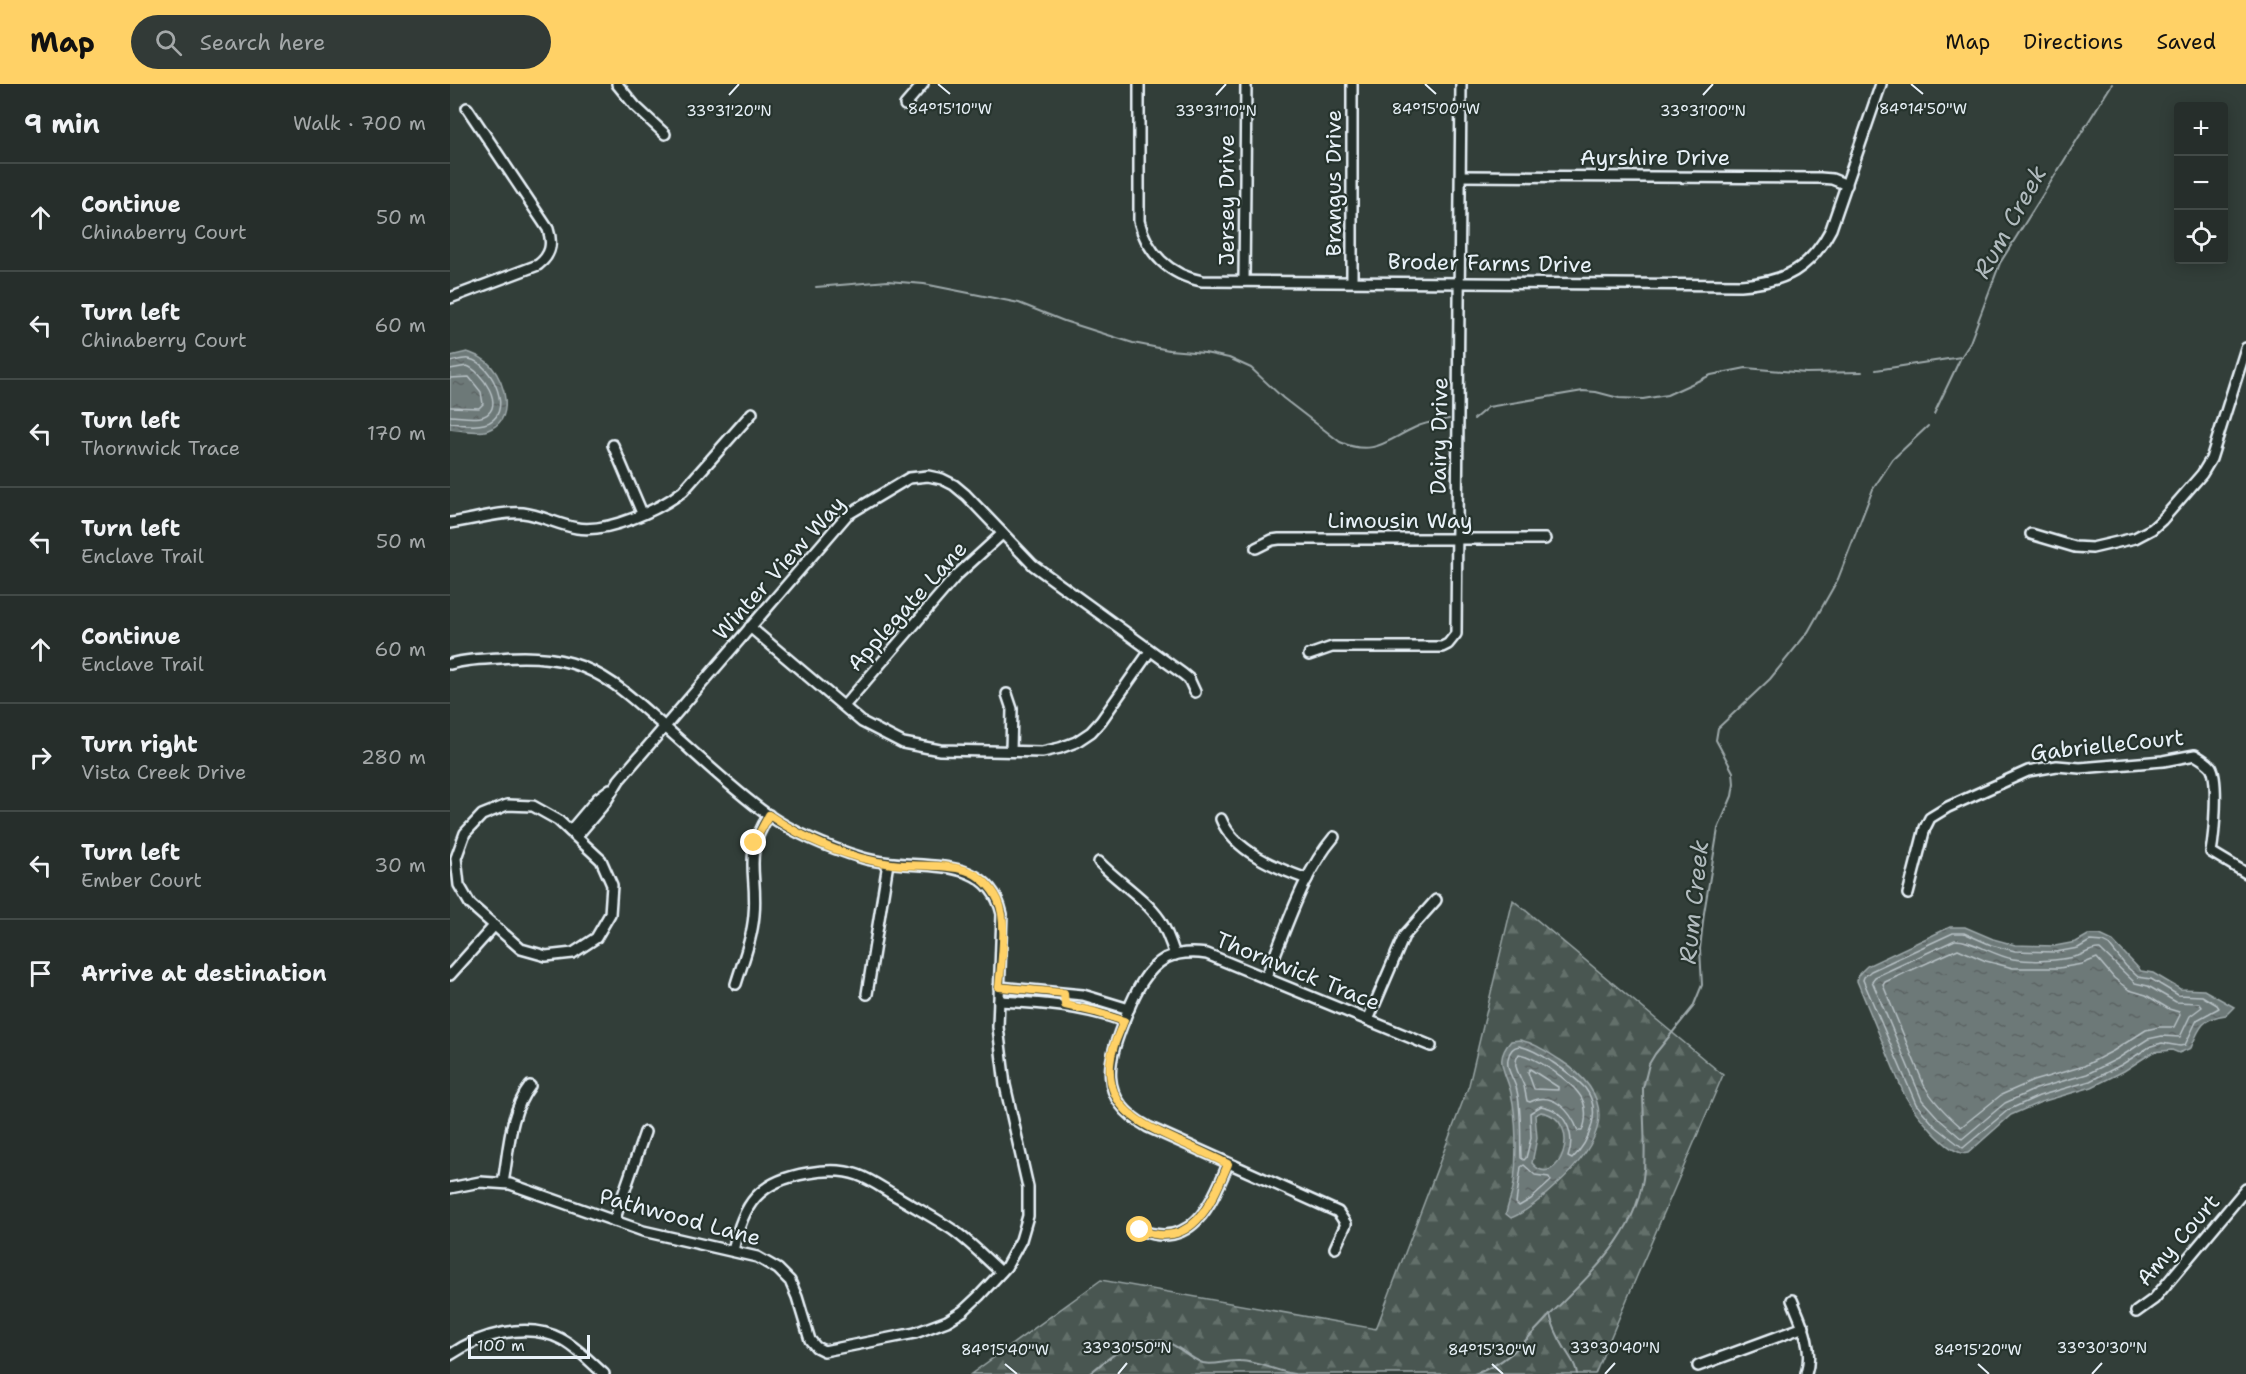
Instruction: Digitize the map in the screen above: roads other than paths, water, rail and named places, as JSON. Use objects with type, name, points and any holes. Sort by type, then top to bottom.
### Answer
[{"type":"street","points":[[617,84],[635,106],[665,134]]},
{"type":"street","points":[[905,105],[923,84]]},
{"type":"street","name":"Broder Farms Drive","points":[[1139,84],[1139,221],[1148,246],[1167,266],[1189,279],[1202,281],[1740,285],[1764,284],[1800,269],[1819,249],[1831,229],[1881,84]]},
{"type":"street","name":"Jersey Drive","points":[[1244,281],[1246,84]]},
{"type":"street","name":"Brangus Drive","points":[[1352,281],[1353,84]]},
{"type":"street","name":"Dairy Drive","points":[[1309,655],[1332,647],[1435,648],[1448,644],[1456,634],[1461,84]]},
{"type":"street","points":[[450,297],[537,265],[548,254],[551,244],[548,229],[467,108]]},
{"type":"street","name":"Ayrshire Drive","points":[[1461,176],[1820,178],[1832,179],[1846,185]]},
{"type":"street","points":[[2031,534],[2075,547],[2097,548],[2135,538],[2158,525],[2202,474],[2211,459],[2246,348]]},
{"type":"street","points":[[450,523],[525,513],[570,526],[595,529],[613,526],[669,501],[683,491],[752,412]]},
{"type":"street","points":[[613,445],[642,513]]},
{"type":"street","name":"Winter View Way","points":[[574,834],[598,798],[615,785],[847,515],[909,478],[928,476],[954,485],[1044,574],[1189,679],[1195,692]]},
{"type":"street","name":"Applegate Lane","points":[[844,706],[956,576],[1002,534]]},
{"type":"street","name":"Limousin Way","points":[[1256,548],[1279,539],[1545,539]]},
{"type":"street","points":[[750,627],[875,730],[915,746],[940,750],[1052,750],[1070,745],[1084,737],[1101,721],[1150,651]]},
{"type":"street","points":[[450,664],[459,661],[530,656],[572,663],[596,673],[613,683],[769,815],[813,839],[855,856],[888,864],[964,870],[978,876],[999,902],[1002,914],[998,1027],[1001,1062],[1026,1179],[1028,1202],[1026,1224],[1011,1259],[1001,1272],[948,1227],[863,1177],[839,1171],[790,1176],[768,1186],[755,1197],[745,1211],[737,1229],[733,1251]]},
{"type":"street","points":[[1007,694],[1012,709],[1011,751]]},
{"type":"street","name":"GabrielleCourt","points":[[1908,894],[1925,828],[1930,818],[1948,807],[2028,771],[2057,766],[2080,768],[2163,761],[2195,755],[2210,765],[2214,776],[2214,833],[2211,852],[2246,873]]},
{"type":"street","points":[[507,805],[533,806],[558,820],[574,834],[601,860],[612,885],[610,914],[596,938],[573,953],[546,956],[522,949],[470,904],[459,885],[456,858],[465,833],[482,815],[507,805]]},
{"type":"street","points":[[736,984],[753,925],[753,849],[760,829],[769,815]]},
{"type":"street","points":[[1221,819],[1228,832],[1243,847],[1285,871],[1307,879]]},
{"type":"street","points":[[1266,977],[1307,879],[1319,857],[1334,837]]},
{"type":"street","points":[[1099,862],[1140,898],[1159,919],[1166,930],[1175,955],[1166,958],[1149,972],[1136,992],[1112,1052],[1111,1083],[1124,1108],[1131,1117],[1148,1127],[1338,1212],[1346,1224],[1335,1248]]},
{"type":"street","points":[[867,994],[888,864]]},
{"type":"street","points":[[1368,1020],[1404,936],[1436,900]]},
{"type":"street","points":[[450,975],[494,926]]},
{"type":"street","name":"Thornwick Trace","points":[[1175,955],[1192,953],[1212,955],[1431,1046]]},
{"type":"street","points":[[999,987],[1064,993],[1098,999],[1129,1009]]},
{"type":"street","points":[[1064,993],[1065,1005]]},
{"type":"street","points":[[999,1001],[1065,1005],[1124,1021]]},
{"type":"street","points":[[504,1183],[514,1116],[530,1086]]},
{"type":"street","points":[[614,1221],[645,1132]]},
{"type":"street","points":[[1140,1230],[1160,1234],[1175,1233],[1192,1225],[1209,1207],[1228,1164]]},
{"type":"street","name":"Pathwood Lane","points":[[450,1188],[480,1182],[504,1183],[654,1234],[763,1259],[786,1277],[795,1290],[810,1340],[816,1347],[828,1351],[908,1335],[934,1327],[968,1307],[1001,1272]]},
{"type":"street","name":"Amy Court","points":[[2136,1312],[2154,1299],[2246,1189]]},
{"type":"street","points":[[1792,1300],[1804,1327],[1809,1350],[1806,1374]]},
{"type":"street","points":[[1698,1366],[1804,1327]]},
{"type":"street","points":[[450,1355],[471,1343],[492,1336],[520,1332],[544,1333],[568,1344],[598,1372]]},
{"type":"water","points":[[467,352],[483,359],[491,366],[504,391],[505,410],[502,418],[496,425],[484,431],[450,429],[450,356]]},
{"type":"water","points":[[1950,927],[1965,927],[1993,939],[2015,945],[2055,946],[2076,942],[2088,935],[2100,935],[2113,941],[2141,971],[2153,973],[2180,989],[2204,990],[2234,1007],[2226,1015],[2206,1021],[2196,1035],[2191,1048],[2179,1053],[2172,1050],[2153,1052],[2124,1071],[2092,1087],[2041,1102],[2011,1115],[1968,1153],[1960,1153],[1932,1131],[1904,1094],[1857,981],[1859,974],[1867,966]]},
{"type":"water","points":[[1511,1041],[1525,1041],[1536,1046],[1580,1075],[1592,1091],[1598,1106],[1598,1122],[1594,1138],[1571,1170],[1534,1204],[1511,1218],[1506,1214],[1514,1182],[1515,1126],[1513,1103],[1502,1060]],"holes":[[[1541,1112],[1555,1118],[1563,1128],[1565,1140],[1563,1152],[1558,1163],[1550,1169],[1541,1170],[1532,1163],[1537,1138],[1535,1115]]]},
{"type":"waterway","name":"Rum Creek","points":[[1934,414],[1969,345],[2000,263],[2112,84]]},
{"type":"waterway","points":[[816,287],[888,281],[924,284],[1019,303],[1064,321],[1133,343],[1229,358],[1251,368],[1283,398],[1340,442],[1352,446],[1362,448],[1380,445],[1420,425],[1449,419]]},
{"type":"waterway","points":[[1876,370],[1961,357]]},
{"type":"waterway","points":[[1474,419],[1488,407],[1583,391],[1619,398],[1643,399],[1667,395],[1711,375],[1746,368],[1806,373],[1862,372]]},
{"type":"waterway","name":"Rum Creek","points":[[1474,1374],[1506,1358],[1524,1342],[1596,1268],[1623,1233],[1633,1213],[1640,1193],[1644,1170],[1643,1088],[1649,1064],[1693,1007],[1702,985],[1700,949],[1704,913],[1718,829],[1732,796],[1734,784],[1733,772],[1716,740],[1718,728],[1770,679],[1808,632],[1838,579],[1873,489],[1893,459],[1928,426]]},
{"type":"waterway","points":[[1550,1315],[1574,1363],[1577,1374]]},
{"type":"waterway","name":"Rum Creek","points":[[1089,1374],[1127,1347],[1149,1340],[1160,1340],[1171,1344],[1203,1363],[1246,1361],[1294,1374]]}]
